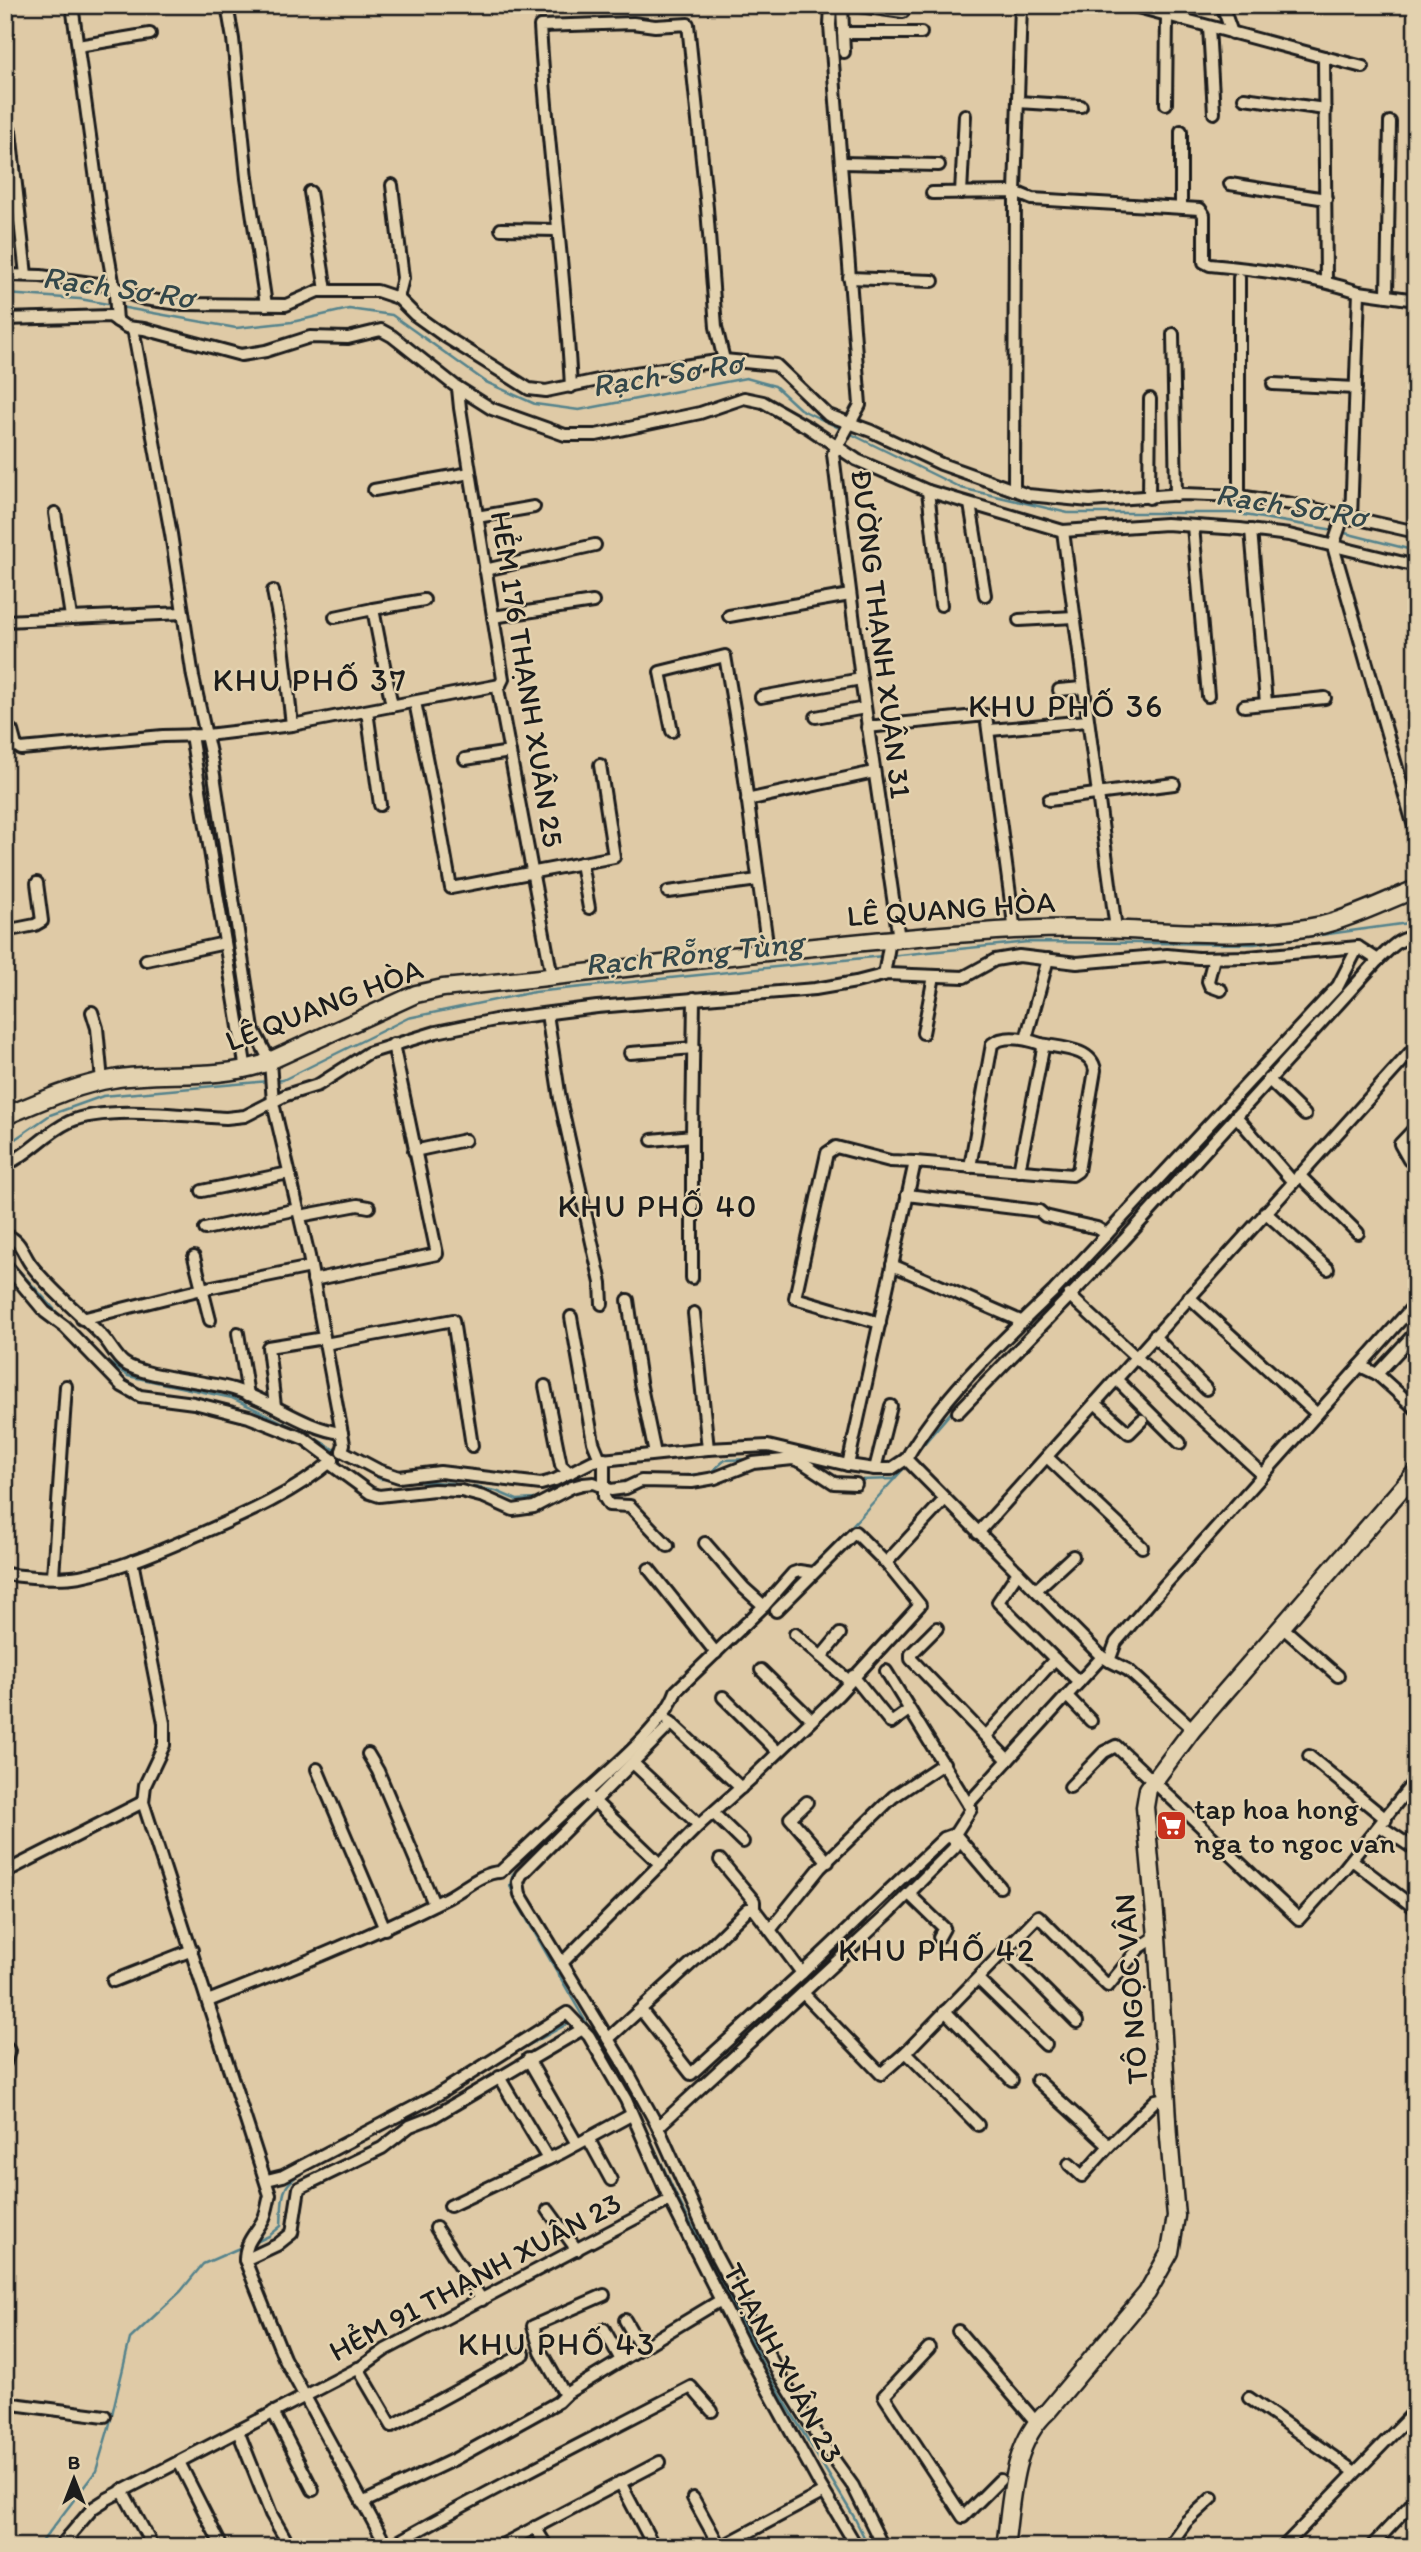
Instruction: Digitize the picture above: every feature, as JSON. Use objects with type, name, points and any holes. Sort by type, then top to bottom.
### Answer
[{"type":"street","points":[[72,5],[117,318]]},
{"type":"street","points":[[227,5],[247,178],[266,305]]},
{"type":"street","name":"ĐƯỜNG THẠNH XUÂN 31","points":[[831,5],[830,25],[860,405],[833,454],[874,772],[892,943],[884,971]]},
{"type":"street","points":[[842,5],[844,52]]},
{"type":"street","points":[[852,5],[903,12]]},
{"type":"street","points":[[1014,490],[1015,192],[1021,5]]},
{"type":"street","points":[[1130,5],[1363,68]]},
{"type":"street","points":[[1222,5],[1232,33]]},
{"type":"street","points":[[1166,104],[1167,15]]},
{"type":"street","points":[[570,387],[568,320],[545,116],[540,26],[688,24],[716,327],[724,360]]},
{"type":"street","points":[[1209,27],[1214,113]]},
{"type":"street","points":[[843,33],[921,33]]},
{"type":"street","points":[[78,46],[150,34]]},
{"type":"street","points":[[1324,57],[1326,281]]},
{"type":"street","points":[[1244,98],[1325,109]]},
{"type":"street","points":[[1018,102],[1081,106]]},
{"type":"street","points":[[961,192],[965,114]]},
{"type":"street","points":[[1387,296],[1390,122]]},
{"type":"street","points":[[10,131],[10,177],[26,275]]},
{"type":"street","points":[[1181,131],[1181,206]]},
{"type":"street","points":[[841,163],[939,165]]},
{"type":"street","points":[[1230,184],[1326,200]]},
{"type":"street","points":[[392,185],[403,278],[398,298]]},
{"type":"street","points":[[310,192],[326,290]]},
{"type":"street","points":[[932,193],[1015,192],[1032,199],[1200,209],[1205,215],[1204,262],[1210,265],[1268,271],[1326,281],[1359,292],[1416,300]]},
{"type":"street","points":[[501,229],[558,230]]},
{"type":"street","points":[[5,275],[26,275],[114,289],[144,299],[180,304],[286,304],[318,291],[377,291],[398,298],[415,315],[443,335],[530,389],[546,391],[622,375],[724,360],[776,365],[828,415],[850,425],[871,430],[941,464],[1028,495],[1090,501],[1176,495],[1239,496],[1292,504],[1416,532]]},
{"type":"street","points":[[849,278],[933,281]]},
{"type":"street","points":[[1239,278],[1239,496]]},
{"type":"street","points":[[1359,292],[1347,518],[1333,546],[1416,834]]},
{"type":"street","points":[[5,319],[110,316],[117,318],[126,327],[241,355],[266,351],[310,337],[348,338],[381,330],[458,388],[492,409],[533,426],[565,435],[596,435],[699,413],[744,398],[763,402],[809,428],[856,460],[928,491],[1063,531],[1166,524],[1251,530],[1289,535],[1416,566]]},
{"type":"street","points":[[5,1574],[78,1576],[132,1561],[265,1506],[313,1478],[335,1458],[344,1444],[311,1267],[273,1100],[268,1064],[253,1029],[206,735],[193,677],[171,534],[134,328]]},
{"type":"street","points":[[1173,334],[1176,495]]},
{"type":"street","points":[[1273,384],[1356,388]]},
{"type":"street","name":"HẺM 176 THẠNH XUÂN 25","points":[[458,388],[503,679],[498,688],[552,977]]},
{"type":"street","points":[[1149,498],[1150,398]]},
{"type":"street","points":[[374,490],[470,473]]},
{"type":"street","points":[[928,491],[942,605]]},
{"type":"street","points":[[970,504],[985,595]]},
{"type":"street","points":[[477,517],[534,507]]},
{"type":"street","points":[[55,513],[71,617]]},
{"type":"street","points":[[1193,526],[1208,696]]},
{"type":"street","points":[[1251,530],[1266,703]]},
{"type":"street","points":[[1063,531],[1116,929]]},
{"type":"street","points":[[485,570],[595,545]]},
{"type":"street","points":[[273,591],[282,636],[292,725]]},
{"type":"street","points":[[729,616],[850,595]]},
{"type":"street","points":[[335,617],[425,600]]},
{"type":"street","points":[[493,617],[593,602]]},
{"type":"street","points":[[373,609],[392,706]]},
{"type":"street","points":[[5,621],[183,613]]},
{"type":"street","points":[[1019,620],[1074,617]]},
{"type":"street","points":[[672,731],[660,672],[725,656],[768,951]]},
{"type":"street","points":[[761,697],[861,679]]},
{"type":"street","points":[[5,727],[12,731],[16,746],[21,749],[206,735],[292,725],[500,685]]},
{"type":"street","points":[[1059,690],[1082,688]]},
{"type":"street","points":[[1244,706],[1325,698]]},
{"type":"street","points":[[415,702],[451,888],[614,857],[600,765]]},
{"type":"street","points":[[816,717],[865,708]]},
{"type":"street","points":[[367,711],[380,805]]},
{"type":"street","points":[[867,727],[986,715],[1015,932]]},
{"type":"street","points":[[990,730],[1087,721]]},
{"type":"street","points":[[191,735],[246,1070]]},
{"type":"street","points":[[465,759],[510,752]]},
{"type":"street","points":[[747,800],[874,772]]},
{"type":"street","points":[[1049,800],[1174,783]]},
{"type":"street","points":[[582,863],[589,908]]},
{"type":"street","points":[[668,892],[758,880]]},
{"type":"street","points":[[5,931],[42,921],[37,883]]},
{"type":"street","name":"LÊ QUANG HÒA","points":[[5,1116],[74,1089],[115,1079],[224,1074],[268,1064],[392,1004],[443,988],[768,951],[1015,932],[1116,929],[1242,932],[1310,926],[1354,915],[1416,889]]},
{"type":"street","points":[[909,1463],[916,1441],[957,1390],[1030,1323],[1069,1295],[1124,1240],[1378,960],[1398,941],[1406,937],[1416,937]]},
{"type":"street","points":[[146,960],[225,943]]},
{"type":"street","points":[[5,1165],[17,1160],[68,1122],[87,1116],[107,1113],[226,1118],[245,1116],[273,1100],[318,1085],[368,1053],[436,1032],[495,1020],[597,1007],[815,989],[856,982],[884,971],[964,977],[995,960],[1019,956],[1077,963],[1152,955],[1214,961],[1358,947],[1378,960]]},
{"type":"street","points":[[958,1412],[1107,1234],[1338,986],[1358,947]]},
{"type":"street","points":[[1026,1039],[1048,958]]},
{"type":"street","points":[[1214,961],[1208,981],[1210,986],[1221,990]]},
{"type":"street","points":[[923,1033],[934,976]]},
{"type":"street","points":[[692,1278],[694,998]]},
{"type":"street","points":[[92,1012],[97,1028],[102,1082]]},
{"type":"street","points":[[547,1014],[560,1099],[601,1283],[602,1304]]},
{"type":"street","points":[[880,1323],[795,1298],[827,1153],[836,1147],[890,1161],[1072,1175],[1078,1171],[1081,1164],[1095,1070],[1094,1061],[1086,1055],[1026,1039],[1002,1038],[992,1044],[971,1167]]},
{"type":"street","points":[[313,1280],[437,1254],[393,1044]]},
{"type":"street","points":[[1019,1171],[1043,1049],[1041,1044]]},
{"type":"street","points":[[978,1532],[1416,1046]]},
{"type":"street","points":[[630,1053],[694,1048]]},
{"type":"street","points":[[1268,1079],[1305,1115]]},
{"type":"street","points":[[1236,1116],[1296,1178],[1357,1233]]},
{"type":"street","points":[[1409,1160],[1400,1144],[1416,1127]]},
{"type":"street","points":[[652,1140],[692,1136]]},
{"type":"street","points":[[414,1150],[465,1140]]},
{"type":"street","points":[[848,1465],[915,1162]]},
{"type":"street","points":[[202,1191],[289,1173]]},
{"type":"street","points":[[907,1195],[1039,1211],[1045,1216],[1097,1228],[1107,1234]]},
{"type":"street","points":[[205,1229],[358,1205],[369,1207]]},
{"type":"street","points":[[1265,1212],[1328,1269]]},
{"type":"street","points":[[5,1235],[17,1241],[30,1264],[65,1304],[103,1338],[123,1363],[168,1376],[235,1389],[323,1430],[342,1433]]},
{"type":"street","points":[[194,1257],[210,1320]]},
{"type":"street","points":[[5,1264],[45,1312],[65,1327],[122,1386],[140,1396],[194,1403],[249,1417],[305,1438],[335,1458],[370,1493],[379,1496],[434,1490],[461,1491],[484,1497],[513,1510],[534,1507],[583,1484],[626,1488],[642,1481],[692,1482],[715,1478],[753,1463],[793,1460],[802,1462],[834,1483],[856,1484]]},
{"type":"street","points":[[892,1265],[1030,1323]]},
{"type":"street","points":[[82,1319],[202,1289],[311,1267]]},
{"type":"street","points":[[1069,1295],[1263,1475]]},
{"type":"street","points":[[1189,1297],[1317,1414]]},
{"type":"street","points":[[628,1300],[640,1382],[655,1454]]},
{"type":"street","points":[[968,1804],[1070,1699],[1079,1682],[1105,1659],[1116,1642],[1416,1303]]},
{"type":"street","points":[[694,1312],[709,1449]]},
{"type":"street","points":[[571,1317],[593,1442],[603,1462],[604,1497],[609,1505],[630,1506],[668,1546]]},
{"type":"street","points":[[275,1406],[268,1347],[325,1341],[453,1320],[472,1446]]},
{"type":"street","points":[[1375,1374],[1416,1332]]},
{"type":"street","points":[[238,1333],[248,1395]]},
{"type":"street","points":[[1154,1336],[1206,1389]]},
{"type":"street","points":[[1362,1367],[1375,1374],[1416,1409]]},
{"type":"street","points":[[1116,1379],[1180,1443]]},
{"type":"street","points":[[53,1576],[66,1386]]},
{"type":"street","points":[[545,1386],[561,1465],[570,1473]]},
{"type":"street","points":[[1095,1403],[1129,1433],[1142,1420]]},
{"type":"street","points":[[875,1469],[891,1406]]},
{"type":"street","points":[[335,1458],[399,1477],[440,1472],[541,1484],[603,1462],[709,1449],[768,1446],[875,1469],[891,1469],[909,1463]]},
{"type":"street","points":[[1047,1458],[1142,1547]]},
{"type":"street","points":[[909,1463],[1105,1659],[1128,1670],[1193,1729]]},
{"type":"street","name":"TÔ NGỌC VÂN","points":[[1006,2547],[1020,2454],[1036,2422],[1147,2293],[1170,2252],[1176,2216],[1157,1936],[1145,1807],[1148,1789],[1193,1729],[1416,1472]]},
{"type":"street","points":[[886,1563],[945,1499]]},
{"type":"street","points":[[561,1964],[699,1825],[778,1752],[920,1605],[886,1563],[855,1532],[807,1572],[793,1573],[764,1606],[676,1690],[667,1719],[634,1764],[521,1875],[518,1882],[520,1894],[561,1964],[608,2039],[658,2127],[716,2254],[779,2374],[820,2440],[853,2486],[883,2547]]},
{"type":"street","points":[[705,1543],[744,1588],[764,1606]]},
{"type":"street","points":[[1036,1590],[1073,1556]]},
{"type":"street","points":[[132,1561],[164,1723],[164,1745],[145,1785],[143,1802],[270,2195],[265,2216],[245,2248],[245,2260],[284,2358],[388,2547],[475,2497],[511,2482],[691,2387],[712,2411]]},
{"type":"street","points":[[649,1569],[716,1653]]},
{"type":"street","points":[[776,1611],[811,1577],[807,1572]]},
{"type":"street","points":[[1018,1572],[998,1602],[1079,1682]]},
{"type":"street","points":[[1282,1627],[1338,1676]]},
{"type":"street","points":[[937,1628],[911,1654],[911,1659],[1008,1760]]},
{"type":"street","points":[[795,1634],[851,1678],[891,1723],[909,1710]]},
{"type":"street","points":[[821,1657],[840,1634]]},
{"type":"street","points":[[986,1736],[1055,1659]]},
{"type":"street","points":[[761,1670],[811,1719]]},
{"type":"street","points":[[658,2127],[909,1894],[954,1847],[955,1834],[971,1809],[886,1671]]},
{"type":"street","points":[[723,1698],[778,1752]]},
{"type":"street","points":[[1070,1699],[1091,1721]]},
{"type":"street","points":[[667,1719],[741,1788]]},
{"type":"street","points":[[208,2001],[384,1929],[492,1872],[500,1872],[667,1719]]},
{"type":"street","points":[[1070,1787],[1104,1752],[1116,1746],[1298,1919],[1352,1860],[1416,1779]]},
{"type":"street","points":[[368,1754],[378,1771],[434,1904]]},
{"type":"street","points":[[1309,1756],[1416,1850]]},
{"type":"street","points":[[771,1930],[828,1862],[893,1797],[944,1763]]},
{"type":"street","points":[[634,1764],[699,1825]]},
{"type":"street","points":[[317,1769],[384,1929]]},
{"type":"street","points":[[585,1793],[661,1865]]},
{"type":"street","points":[[5,1872],[143,1802]]},
{"type":"street","points":[[807,1802],[790,1818],[828,1862]]},
{"type":"street","points":[[713,1814],[743,1842]]},
{"type":"street","points":[[955,1834],[1000,1887]]},
{"type":"street","points":[[641,2010],[691,2074],[944,1838],[955,1834]]},
{"type":"street","points":[[720,1860],[754,1901],[754,1909],[802,1973]]},
{"type":"street","points":[[1352,1860],[1416,1909]]},
{"type":"street","points":[[909,1894],[944,1928],[939,1937]]},
{"type":"street","points":[[608,2039],[748,1909],[754,1909]]},
{"type":"street","points":[[803,1993],[881,2074],[906,2052],[1038,1916],[1108,1986],[1139,1948],[1157,1936]]},
{"type":"street","points":[[1004,1949],[1077,2022]]},
{"type":"street","points":[[113,1981],[192,1950]]},
{"type":"street","points":[[978,1979],[1046,2045]]},
{"type":"street","points":[[945,2011],[1012,2080]]},
{"type":"street","name":"THẠNH XUÂN 23","points":[[267,2180],[283,2176],[437,2095],[567,2013],[589,2036],[626,2100],[670,2200],[721,2300],[824,2492],[857,2547]]},
{"type":"street","points":[[245,2260],[277,2245],[292,2233],[299,2188],[382,2148],[410,2126],[433,2117],[581,2030]]},
{"type":"street","points":[[5,2045],[9,2051],[5,2063]]},
{"type":"street","points":[[906,2052],[978,2125]]},
{"type":"street","points":[[528,2059],[577,2144]]},
{"type":"street","points":[[499,2077],[548,2159]]},
{"type":"street","points":[[1037,2080],[1109,2146]]},
{"type":"street","points":[[1069,2164],[1082,2176],[1156,2100],[1166,2098]]},
{"type":"street","points":[[450,2206],[631,2115]]},
{"type":"street","points":[[588,2138],[611,2180]]},
{"type":"street","name":"HẺM 91 THẠNH XUÂN 23","points":[[60,2547],[93,2508],[122,2490],[239,2431],[358,2368],[385,2350],[670,2200]]},
{"type":"street","points":[[548,2210],[577,2250]]},
{"type":"street","points":[[436,2228],[482,2300]]},
{"type":"street","points":[[565,2395],[541,2352],[533,2326],[604,2295]]},
{"type":"street","points":[[362,2503],[456,2459],[558,2402],[565,2395],[721,2300]]},
{"type":"street","points":[[625,2320],[641,2348]]},
{"type":"street","points":[[604,2329],[621,2360]]},
{"type":"street","points":[[958,2330],[1036,2422]]},
{"type":"street","points":[[929,2348],[884,2396],[963,2517],[999,2480]]},
{"type":"street","points":[[358,2368],[392,2426],[524,2354]]},
{"type":"street","points":[[1249,2398],[1355,2472]]},
{"type":"street","points":[[5,2403],[105,2416]]},
{"type":"street","points":[[1283,2547],[1416,2410]]},
{"type":"street","points":[[273,2412],[313,2490]]},
{"type":"street","points":[[239,2431],[271,2514],[290,2547]]},
{"type":"street","points":[[179,2462],[222,2547]]},
{"type":"street","points":[[498,2547],[660,2462]]},
{"type":"street","points":[[620,2482],[654,2547]]},
{"type":"street","points":[[122,2490],[153,2547]]},
{"type":"street","points":[[693,2498],[721,2547],[824,2492]]},
{"type":"street","points":[[1168,2547],[1186,2522],[1212,2498]]},
{"type":"street","points":[[1371,2547],[1415,2500]]},
{"type":"street","points":[[535,2527],[547,2547]]},
{"type":"street","points":[[69,2536],[75,2547]]},
{"type":"waterway","name":"Rạch Sơ Rơ","points":[[5,294],[80,299],[113,305]]},
{"type":"waterway","name":"Rạch Sơ Rơ","points":[[120,307],[236,328],[292,322],[349,309],[392,315],[486,382],[535,404],[579,410],[746,378],[775,386],[800,409],[841,429]]},
{"type":"waterway","name":"Rạch Sơ Rơ","points":[[847,432],[961,488],[1068,513],[1233,513],[1334,530]]},
{"type":"waterway","name":"Rạch Sơ Rơ","points":[[1341,532],[1416,551]]},
{"type":"waterway","name":"Rạch Rỗng Tùng","points":[[889,956],[1028,942],[1254,944],[1416,922]]},
{"type":"waterway","points":[[1403,936],[1416,924]]},
{"type":"waterway","name":"Rạch Rỗng Tùng","points":[[275,1081],[283,1080],[408,1018],[534,992],[883,956]]},
{"type":"waterway","name":"Rạch Rỗng Tùng","points":[[5,1146],[50,1115],[103,1096],[269,1081]]},
{"type":"waterway","points":[[914,1456],[989,1371],[1121,1235],[1243,1101]]},
{"type":"waterway","points":[[5,1255],[66,1322]]},
{"type":"waterway","points":[[101,1357],[128,1376],[232,1398],[338,1452]]},
{"type":"waterway","points":[[665,1477],[710,1473],[725,1460],[751,1459]]},
{"type":"waterway","points":[[809,1568],[908,1464]]},
{"type":"waterway","points":[[358,1465],[380,1479],[390,1479]]},
{"type":"waterway","points":[[829,1475],[843,1479]]},
{"type":"waterway","points":[[857,1480],[895,1479]]},
{"type":"waterway","points":[[607,1482],[616,1484],[631,1480]]},
{"type":"waterway","points":[[410,1481],[452,1483],[496,1491],[517,1500],[537,1499],[547,1494]]},
{"type":"waterway","points":[[772,1605],[802,1576]]},
{"type":"waterway","points":[[668,1717],[684,1690]]},
{"type":"waterway","points":[[556,1832],[513,1874],[510,1885],[515,1899],[591,2031]]},
{"type":"waterway","points":[[500,2061],[571,2022]]},
{"type":"waterway","points":[[614,2069],[631,2096],[676,2195],[768,2374],[854,2517],[869,2547]]},
{"type":"waterway","points":[[254,2243],[281,2226],[283,2195],[289,2183],[314,2165]]},
{"type":"waterway","points":[[38,2547],[96,2471],[130,2339],[181,2291],[203,2264],[244,2246]]},
{"type":"place","name":"tap hoa hong nga to ngoc van","points":[[1171,1826]]},
{"type":"district","name":"KHU PHỐ 37","points":[[310,680]]},
{"type":"district","name":"KHU PHỐ 36","points":[[1066,706]]},
{"type":"district","name":"KHU PHỐ 40","points":[[658,1206]]},
{"type":"district","name":"KHU PHỐ 42","points":[[937,1950]]},
{"type":"district","name":"KHU PHỐ 43","points":[[557,2344]]}]
